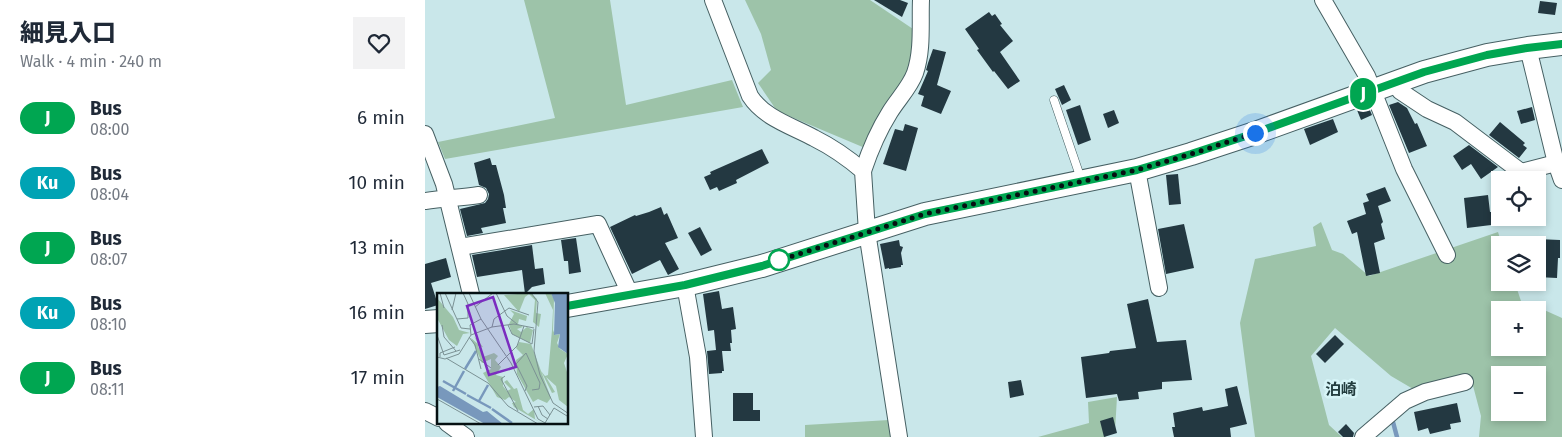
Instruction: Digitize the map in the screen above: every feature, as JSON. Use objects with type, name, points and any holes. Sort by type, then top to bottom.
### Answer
[{"type":"street","points":[[713,0],[750,96],[755,104],[769,116],[815,138],[847,157],[863,171]]},
{"type":"street","points":[[899,437],[867,232],[863,171],[875,139],[915,73],[919,53],[921,0]]},
{"type":"street","points":[[1323,0],[1367,76],[1404,169],[1447,255]]},
{"type":"street","points":[[569,306],[685,285],[762,266],[925,214],[1137,170],[1255,133],[1396,81],[1487,55],[1562,44]]},
{"type":"street","points":[[1527,48],[1556,164],[1562,180]]},
{"type":"street","points":[[1396,81],[1400,90],[1427,109],[1455,122],[1517,171]]},
{"type":"street","points":[[425,134],[444,184],[471,293]]},
{"type":"street","points":[[1537,171],[1556,164]]},
{"type":"street","points":[[1137,170],[1159,288]]},
{"type":"street","points":[[425,201],[447,197],[458,198],[479,195]]},
{"type":"street","points":[[460,247],[598,224],[631,296]]},
{"type":"street","points":[[685,285],[698,357],[704,437]]},
{"type":"street","points":[[1363,437],[1405,401],[1425,392],[1465,382]]},
{"type":"street","points":[[425,411],[437,417]]},
{"type":"street","points":[[448,424],[466,437]]},
{"type":"lane","points":[[1054,100],[1082,181]]},
{"type":"green space","points":[[524,0],[610,0],[626,105],[732,80],[743,107],[445,159],[438,142],[555,118]]},
{"type":"green space","points":[[745,0],[870,0],[913,29],[913,59],[908,79],[865,148],[777,111],[758,83],[771,70],[761,34]]},
{"type":"green space","points":[[1321,222],[1332,250],[1343,254],[1369,276],[1498,232],[1499,236],[1491,236],[1491,291],[1518,291],[1521,301],[1491,301],[1491,356],[1546,356],[1546,311],[1562,318],[1562,437],[1479,437],[1481,416],[1472,382],[1425,396],[1391,376],[1335,328],[1311,356],[1329,425],[1342,437],[1255,437],[1240,323],[1255,259],[1316,246],[1313,227]]},
{"type":"green space","points":[[1117,397],[1115,431],[1105,437],[1038,437],[1089,423],[1088,402]]},
{"type":"green space","points":[[889,420],[894,437],[805,437],[805,425]]},
{"type":"building","points":[[874,0],[900,0],[908,3],[902,17]]},
{"type":"building","points":[[1540,1],[1557,3],[1555,15],[1538,13]]},
{"type":"building","points":[[989,12],[992,16],[995,14],[1002,24],[1000,25],[1013,41],[1000,52],[1020,81],[1008,89],[977,50],[979,49],[965,29]]},
{"type":"building","points":[[933,49],[946,52],[937,85],[951,91],[941,114],[921,106],[924,96],[918,94],[928,71],[926,70]]},
{"type":"building","points":[[1064,85],[1071,100],[1062,105],[1055,89]]},
{"type":"building","points":[[1398,102],[1407,108],[1415,124],[1417,123],[1427,146],[1409,153],[1389,105]]},
{"type":"building","points":[[1080,105],[1091,140],[1078,145],[1066,110]]},
{"type":"building","points":[[1368,106],[1372,115],[1361,120],[1357,110]]},
{"type":"building","points":[[1532,107],[1535,120],[1521,124],[1517,111]]},
{"type":"building","points":[[1114,110],[1119,123],[1108,128],[1103,114]]},
{"type":"building","points":[[1333,119],[1338,132],[1310,145],[1304,129]]},
{"type":"building","points":[[1500,122],[1525,143],[1523,145],[1527,148],[1519,158],[1489,135]]},
{"type":"building","points":[[905,124],[918,128],[906,171],[883,164],[895,129],[903,131]]},
{"type":"building","points":[[1469,145],[1498,167],[1481,179],[1471,164],[1462,170],[1453,156]]},
{"type":"building","points":[[762,149],[769,163],[736,180],[737,183],[719,191],[717,187],[710,190],[704,177],[711,174],[710,172]]},
{"type":"building","points":[[490,158],[492,165],[496,165],[504,195],[506,208],[503,208],[506,223],[481,228],[483,233],[467,236],[460,209],[485,203],[488,199],[489,194],[486,188],[479,185],[474,163]]},
{"type":"building","points":[[1178,174],[1181,204],[1169,205],[1166,175]]},
{"type":"building","points":[[1385,187],[1391,201],[1378,206],[1383,222],[1381,224],[1385,239],[1374,243],[1380,273],[1366,276],[1357,232],[1352,234],[1347,221],[1366,214],[1363,203],[1369,201],[1366,194]]},
{"type":"building","points":[[1488,195],[1491,225],[1467,228],[1464,198]]},
{"type":"building","points":[[661,207],[664,215],[667,213],[678,238],[665,243],[679,269],[668,275],[660,260],[632,274],[610,227],[635,215]]},
{"type":"building","points":[[1184,224],[1194,268],[1166,274],[1158,229]]},
{"type":"building","points":[[700,227],[712,250],[701,256],[688,233]]},
{"type":"building","points":[[576,238],[581,272],[569,274],[568,261],[564,261],[561,240]]},
{"type":"building","points":[[1546,239],[1560,240],[1557,278],[1546,277]]},
{"type":"building","points":[[899,240],[900,246],[903,247],[901,253],[903,265],[901,267],[885,269],[880,244]]},
{"type":"building","points":[[532,245],[535,269],[543,268],[545,284],[532,287],[525,293],[522,270],[477,277],[472,255]]},
{"type":"building","points":[[446,258],[451,277],[431,283],[437,305],[425,309],[425,264]]},
{"type":"building","points":[[719,291],[722,309],[733,307],[736,329],[731,330],[731,351],[722,351],[724,371],[722,373],[709,374],[707,351],[716,350],[714,330],[708,331],[703,294]]},
{"type":"building","points":[[1148,299],[1157,342],[1186,340],[1192,380],[1162,382],[1162,389],[1138,392],[1139,399],[1119,401],[1117,394],[1086,398],[1081,357],[1136,348],[1127,304]]},
{"type":"building","points":[[1335,335],[1344,344],[1325,363],[1316,354]]},
{"type":"building","points":[[1021,380],[1024,395],[1010,398],[1008,382]]},
{"type":"building","points":[[1237,386],[1247,424],[1230,428],[1231,437],[1174,437],[1172,427],[1175,427],[1173,413],[1202,407],[1203,411],[1228,406],[1225,389]]},
{"type":"building","points":[[733,393],[753,393],[753,410],[760,410],[760,421],[733,421]]},
{"type":"building","points":[[1457,403],[1461,422],[1450,424],[1451,429],[1430,434],[1428,428],[1418,431],[1414,412]]},
{"type":"building","points":[[1113,417],[1117,433],[1104,437],[1100,421]]},
{"type":"building","points":[[1346,424],[1354,433],[1353,437],[1343,437],[1338,432]]},
{"type":"waterway","points":[[1393,422],[1397,437]]},
{"type":"bus line","name":"J","points":[[569,306],[685,285],[762,266],[925,214],[1137,170],[1255,133],[1424,72],[1487,55],[1562,44]]},
{"type":"district","name":"泊崎","points":[[1341,389]]},
{"type":"route","points":[[779,260],[777,261],[925,214],[1137,170],[1255,133]]}]
